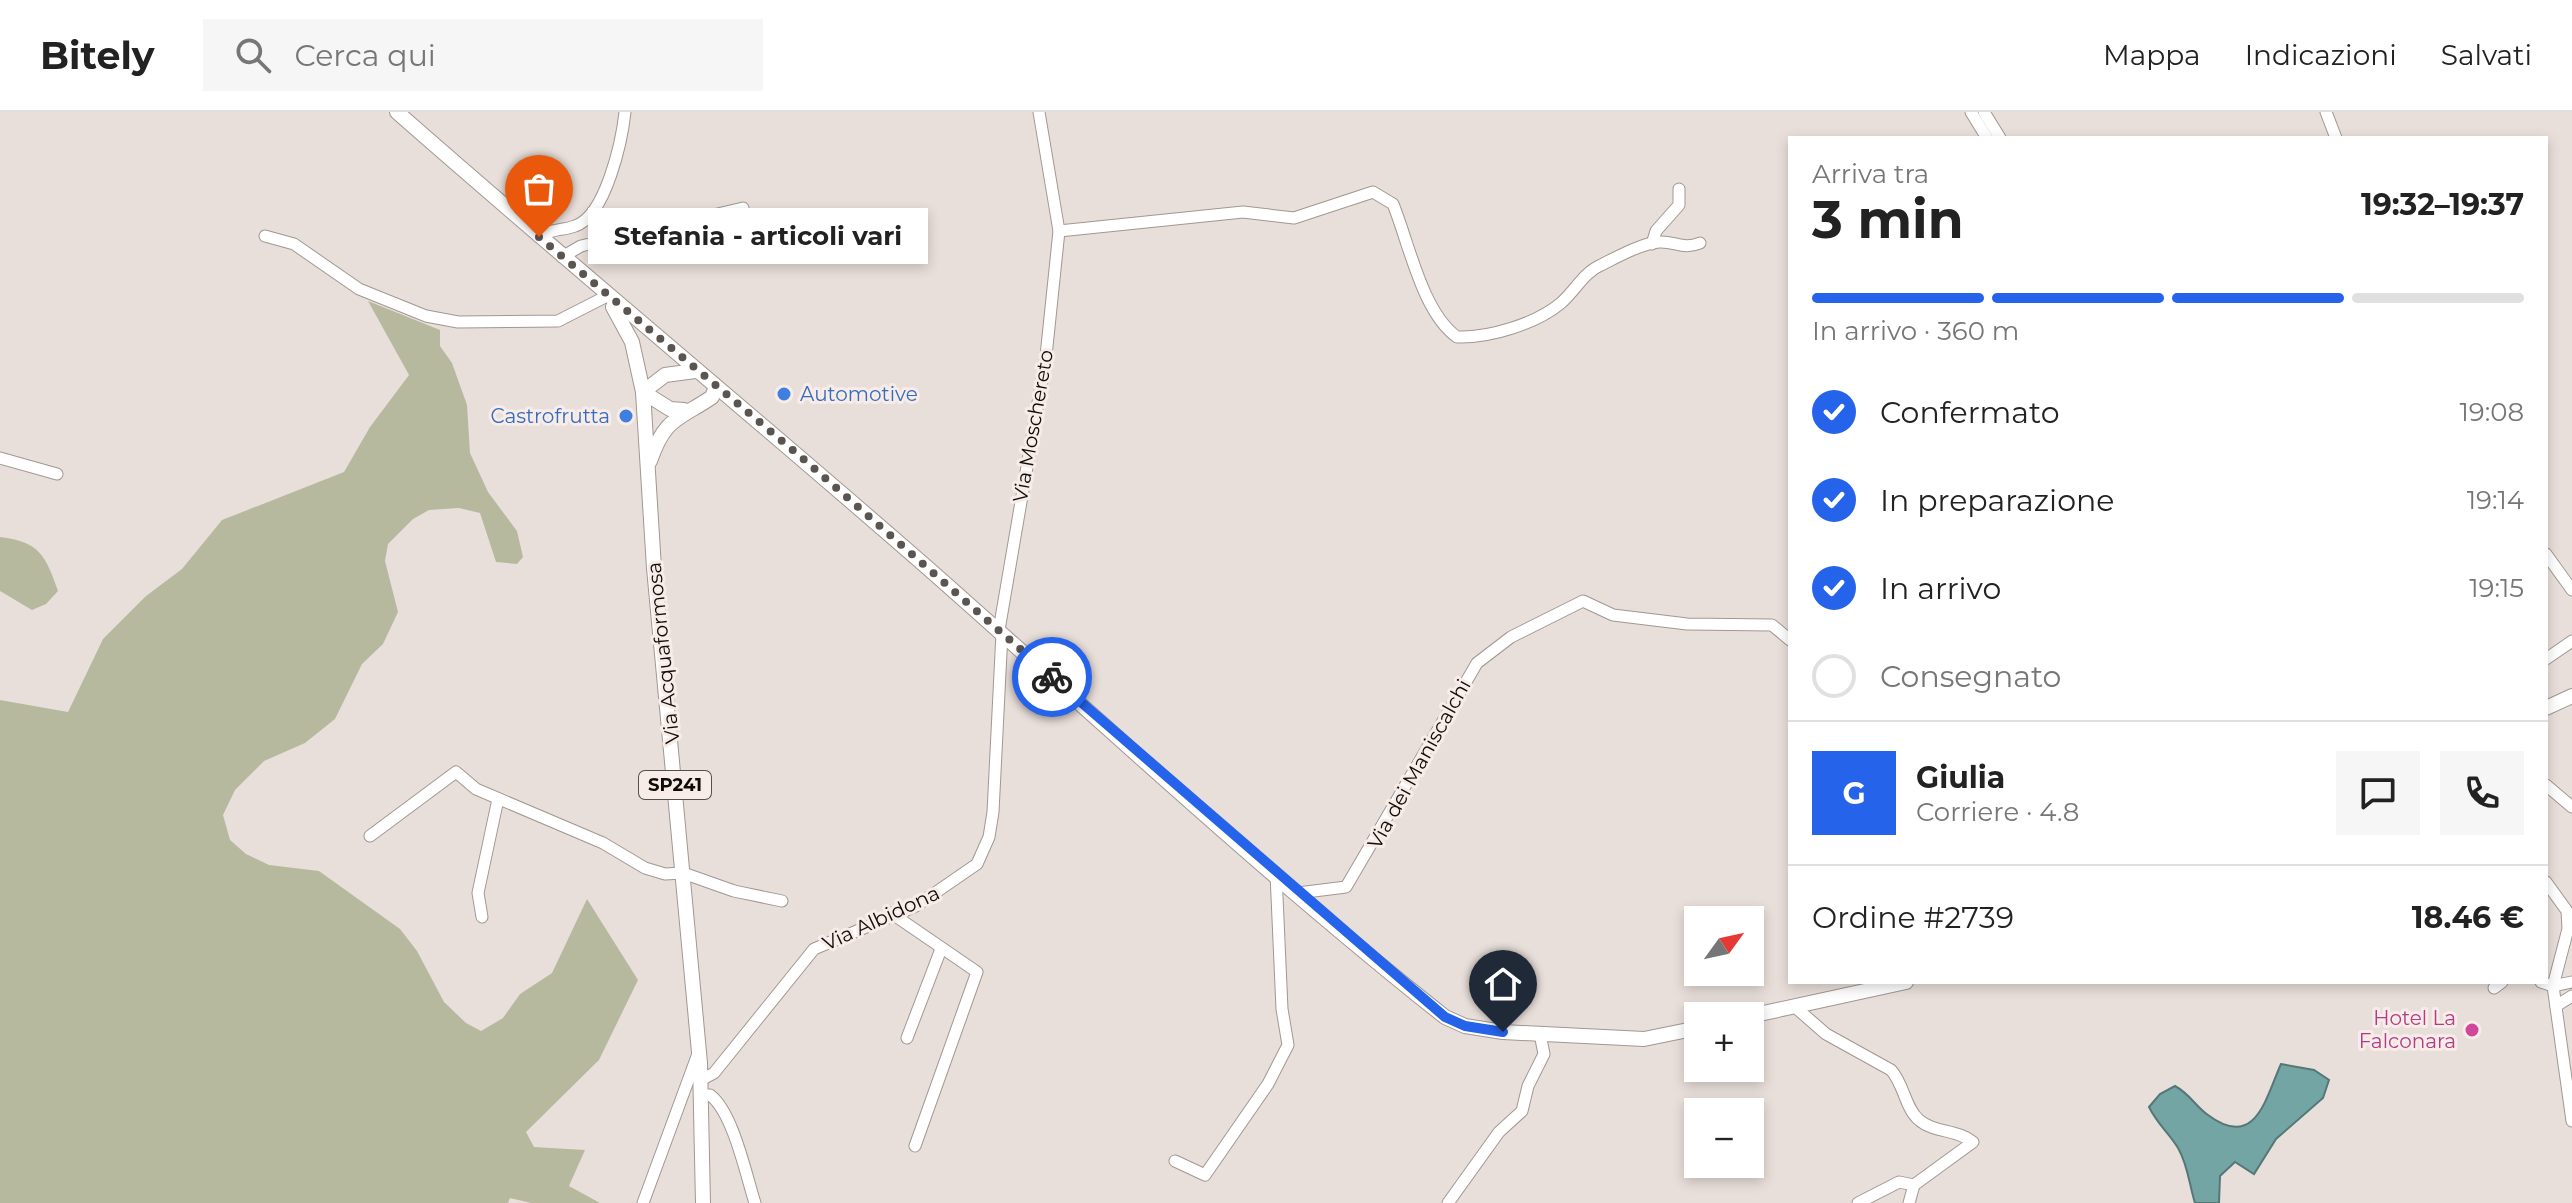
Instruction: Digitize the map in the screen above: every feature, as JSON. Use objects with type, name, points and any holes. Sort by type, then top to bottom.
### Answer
[{"type":"main road","points":[[397,112],[696,371],[712,394],[748,416],[800,456],[1276,874],[1445,1017],[1478,1029],[1540,1034],[1644,1039],[1684,1031]]},
{"type":"main road","name":"SP241","points":[[607,296],[632,342],[643,392],[649,466]]},
{"type":"main road","points":[[684,410],[670,409],[643,392],[665,375],[686,369],[696,371]]},
{"type":"main road","points":[[649,466],[657,440],[684,410],[712,394]]},
{"type":"main road","name":"Via Acquaformosa","points":[[649,466],[654,568],[701,1087]]},
{"type":"main road","points":[[2548,707],[2570,696]]},
{"type":"main road","points":[[1764,1013],[1897,984]]},
{"type":"main road","name":"SP241","points":[[701,1087],[703,1203]]},
{"type":"street","points":[[539,237],[551,229],[575,226],[585,220],[617,159],[625,112]]},
{"type":"street","name":"Via Moschereto","points":[[1000,632],[1046,356],[1059,226],[1039,112]]},
{"type":"street","points":[[1971,112],[1986,136]]},
{"type":"street","points":[[1984,112],[1999,136]]},
{"type":"street","points":[[2326,112],[2335,136]]},
{"type":"street","points":[[1652,244],[1656,231],[1679,205],[1679,189]]},
{"type":"street","points":[[1059,226],[1243,212],[1294,218],[1373,192],[1393,204],[1420,280],[1439,317],[1457,337],[1505,329],[1553,309],[1586,275],[1610,261],[1652,244],[1661,242],[1687,248],[1700,243]]},
{"type":"street","points":[[562,257],[581,246],[743,208]]},
{"type":"street","points":[[265,236],[294,244],[359,289],[426,316],[458,322],[558,321],[607,296]]},
{"type":"street","points":[[0,458],[57,474]]},
{"type":"street","points":[[2548,557],[2572,590]]},
{"type":"street","name":"Via dei Maniscalchi","points":[[1298,893],[1337,890],[1346,887],[1354,878],[1418,761],[1477,663],[1511,637],[1583,601],[1613,615],[1687,624],[1772,625],[1788,638]]},
{"type":"street","name":"Via Albidona","points":[[701,1087],[814,949],[891,913],[916,906],[977,864],[989,837],[993,812],[1000,632]]},
{"type":"street","points":[[2548,658],[2572,641]]},
{"type":"street","points":[[370,836],[456,772],[476,789],[603,843],[645,868],[665,874],[683,873],[734,891],[782,901]]},
{"type":"street","points":[[2548,787],[2572,807]]},
{"type":"street","points":[[482,917],[478,893],[498,799]]},
{"type":"street","points":[[1175,1161],[1205,1175],[1268,1084],[1288,1045],[1281,995],[1276,874]]},
{"type":"street","points":[[2548,885],[2567,911],[2568,929],[2548,981]]},
{"type":"street","points":[[891,913],[977,972],[915,1146]]},
{"type":"street","points":[[907,1038],[941,949]]},
{"type":"street","points":[[2548,984],[2572,982]]},
{"type":"street","points":[[2547,984],[2556,1006],[2572,1121]]},
{"type":"street","points":[[2556,1006],[2572,996]]},
{"type":"street","points":[[1795,1007],[1826,1034],[1891,1070],[1898,1078],[1916,1117],[1924,1124],[1963,1133],[1973,1142],[1914,1185],[1909,1203]]},
{"type":"street","points":[[1448,1203],[1499,1132],[1522,1111],[1528,1086],[1544,1054],[1540,1034]]},
{"type":"street","points":[[643,1203],[699,1050]]},
{"type":"street","points":[[701,1087],[717,1100],[734,1138],[755,1203]]},
{"type":"street","points":[[1858,1203],[1899,1182],[1914,1185]]},
{"type":"green space","points":[[368,301],[440,330],[440,346],[452,363],[467,405],[470,453],[488,492],[517,531],[523,557],[517,564],[496,562],[480,513],[459,508],[429,510],[413,519],[388,544],[385,561],[398,612],[383,644],[362,664],[335,719],[305,743],[264,761],[235,790],[223,815],[230,840],[246,854],[269,865],[319,871],[400,929],[417,951],[444,1002],[466,1023],[481,1031],[503,1018],[520,994],[552,973],[587,899],[638,980],[599,1060],[526,1132],[534,1147],[585,1150],[569,1186],[600,1203],[531,1203],[510,1198],[508,1203],[0,1203],[0,700],[68,712],[103,639],[146,596],[182,569],[222,520],[344,472],[370,427],[409,375]]},
{"type":"green space","points":[[0,537],[24,542],[44,559],[58,591],[46,604],[32,610],[0,591]]},
{"type":"water","points":[[2281,1064],[2314,1070],[2329,1080],[2323,1098],[2276,1139],[2254,1174],[2235,1162],[2220,1176],[2219,1203],[2195,1203],[2181,1154],[2149,1107],[2160,1094],[2175,1086],[2203,1111],[2224,1124],[2238,1127],[2257,1115]]},
{"type":"way so far","points":[[539,237],[748,416],[800,456],[1052,677]]},
{"type":"place","name":"Stefania - articoli vari","points":[[539,237]]},
{"type":"place","name":"Automotive","points":[[784,394]]},
{"type":"place","name":"Castrofrutta","points":[[626,416]]},
{"type":"place","name":"Hotel La Falconara","points":[[2472,1030]]},
{"type":"route","points":[[1052,677],[1276,874],[1445,1017],[1465,1026],[1503,1032]]}]
